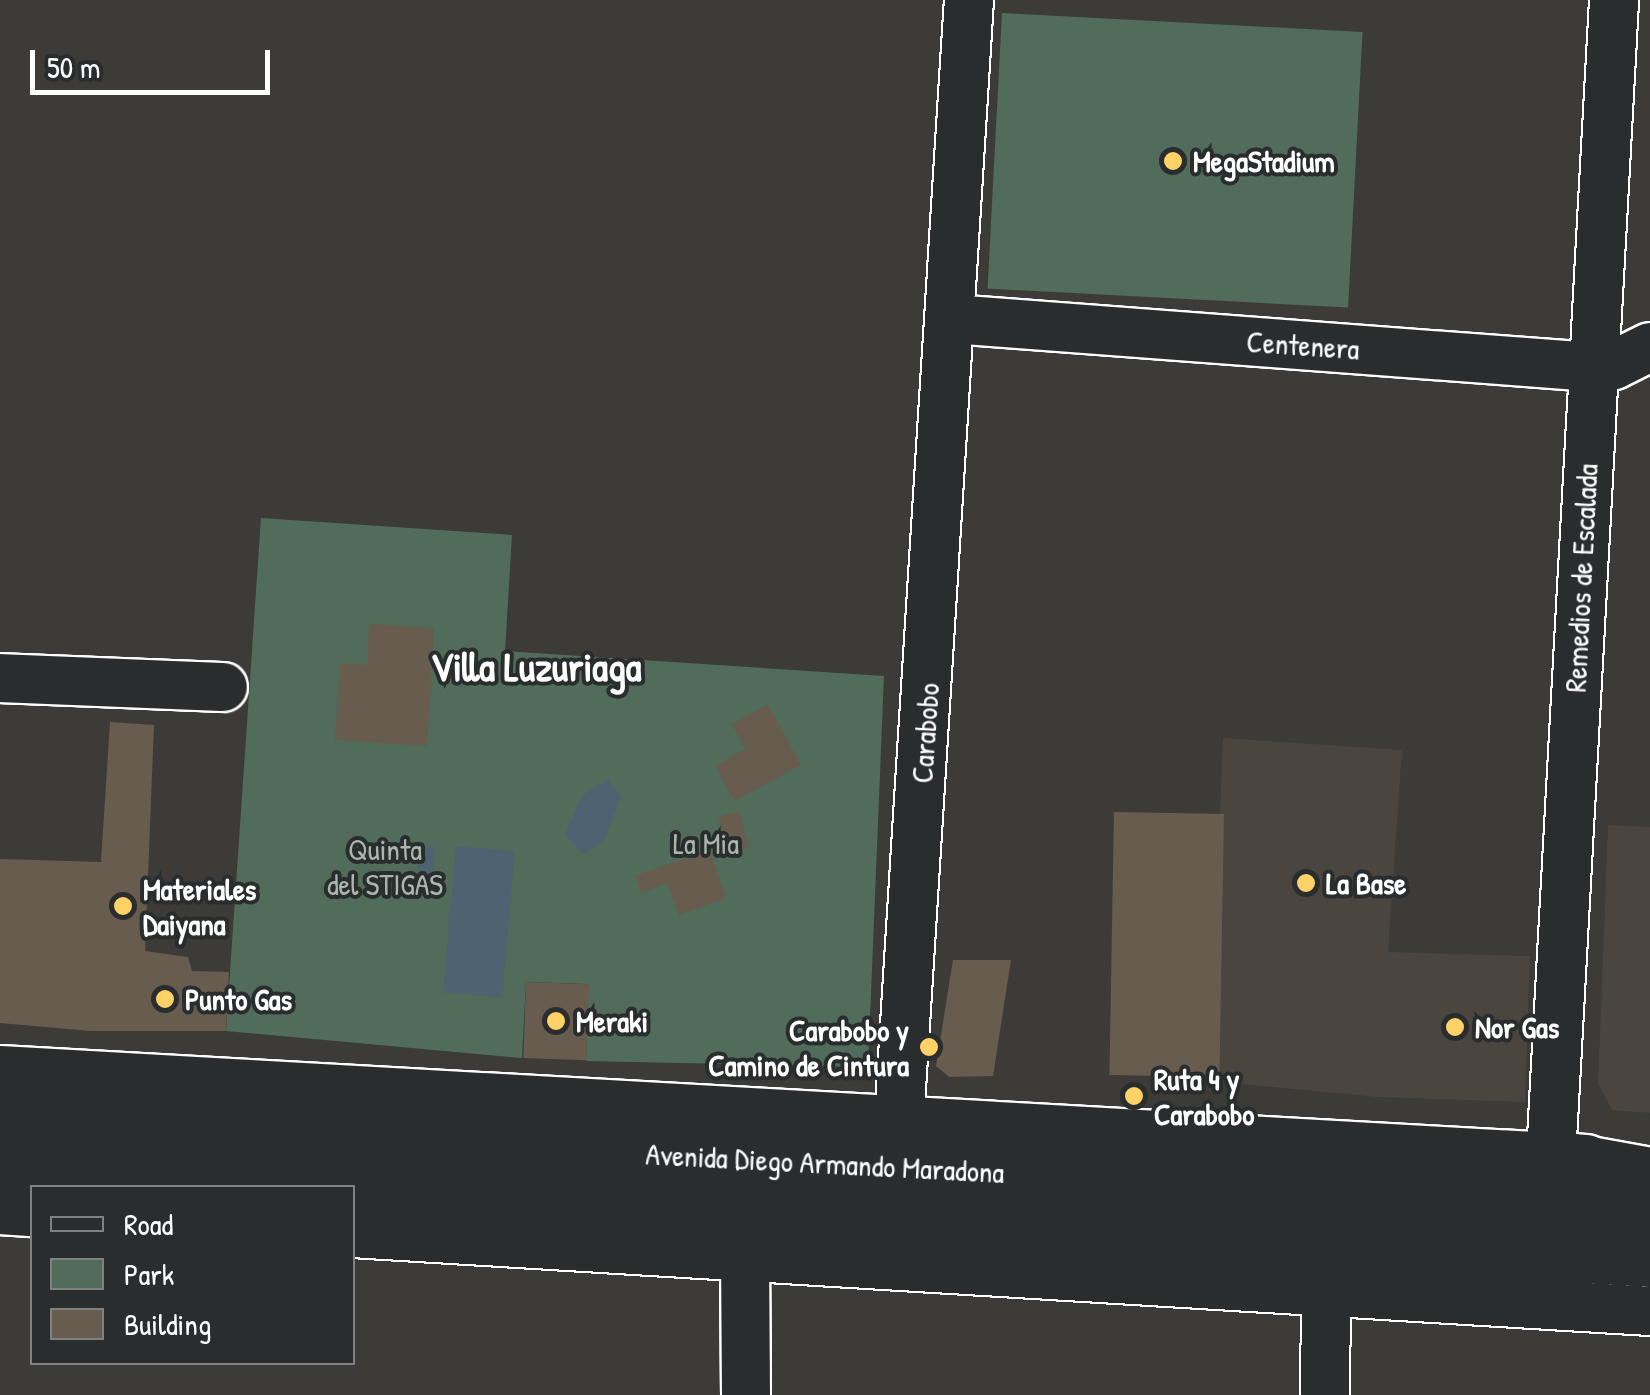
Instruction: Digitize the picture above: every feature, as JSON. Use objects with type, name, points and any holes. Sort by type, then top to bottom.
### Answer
[{"type":"main road","name":"Avenida Diego Armando Maradona","points":[[0,1115],[850,1164],[1550,1179],[1650,1208]]},
{"type":"main road","name":"Avenida Diego Armando Maradona","points":[[0,1166],[354,1185]]},
{"type":"main road","points":[[1550,1179],[1650,1175]]},
{"type":"main road","name":"Avenida Diego Armando Maradona","points":[[355,1185],[1650,1259]]},
{"type":"street","name":"Carabobo","points":[[898,1120],[952,320],[969,0]]},
{"type":"street","name":"Remedios de Escalada","points":[[1550,1179],[1614,0]]},
{"type":"street","name":"Centenera","points":[[952,320],[1592,366],[1614,365],[1650,347]]},
{"type":"street","points":[[0,678],[223,687]]},
{"type":"street","name":"Avenida Diego Armando Maradona","points":[[0,1070],[898,1120],[1550,1179],[1650,1162]]},
{"type":"street","points":[[746,1252],[801,1209],[898,1120]]},
{"type":"street","points":[[0,1210],[30,1212]]},
{"type":"street","points":[[355,1232],[746,1252],[1650,1311]]},
{"type":"street","points":[[746,1252],[746,1395]]},
{"type":"street","points":[[1324,1395],[1326,1291]]},
{"type":"shaded area","name":"La Base","points":[[1223,738],[1402,750],[1388,952],[1530,956],[1525,1102],[1378,1097],[1209,1081]]},
{"type":"shaded area","points":[[1608,825],[1650,827],[1650,1113],[1612,1110],[1598,1084]]},
{"type":"green space","name":"MegaStadium","points":[[1002,13],[1363,32],[1348,308],[988,289]]},
{"type":"green space","points":[[261,518],[512,535],[505,651],[884,676],[868,1067],[586,1061],[588,984],[526,982],[522,1058],[226,1031]]},
{"type":"water","points":[[608,779],[621,797],[604,840],[583,854],[565,835],[582,796]]},
{"type":"water","points":[[420,846],[435,847],[432,891],[417,890]]},
{"type":"water","points":[[456,846],[515,851],[502,998],[443,992]]},
{"type":"building","points":[[369,624],[434,628],[427,746],[335,740],[340,663],[367,665]]},
{"type":"building","points":[[768,704],[801,765],[734,801],[715,766],[745,749],[732,724]]},
{"type":"building","points":[[110,722],[154,725],[145,951],[188,957],[192,971],[229,972],[226,1031],[91,1031],[0,1023],[0,859],[101,862]]},
{"type":"building","points":[[739,811],[749,847],[728,853],[718,817]]},
{"type":"building","points":[[1114,812],[1224,814],[1219,1077],[1109,1075]]},
{"type":"building","points":[[709,850],[726,898],[679,915],[667,883],[641,893],[635,876]]},
{"type":"building","points":[[953,960],[1011,960],[993,1076],[949,1077],[936,1066]]},
{"type":"building","name":"Meraki","points":[[526,982],[589,984],[586,1060],[523,1058]]},
{"type":"place","name":"MegaStadium","points":[[1173,161]]},
{"type":"place","name":"La Base","points":[[1306,883]]},
{"type":"place","name":"Materiales Daiyana","points":[[123,906]]},
{"type":"place","name":"Punto Gas","points":[[165,999]]},
{"type":"place","name":"Meraki","points":[[556,1021]]},
{"type":"place","name":"Nor Gas","points":[[1455,1027]]},
{"type":"place","name":"Carabobo y Camino de Cintura","points":[[929,1047]]},
{"type":"place","name":"Ruta 4 y Carabobo","points":[[1134,1096]]},
{"type":"district","name":"Villa Luzuriaga","points":[[536,666]]},
{"type":"park label","name":"La Mia","points":[[706,843]]},
{"type":"park label","name":"Quinta del STIGAS","points":[[385,866]]}]
